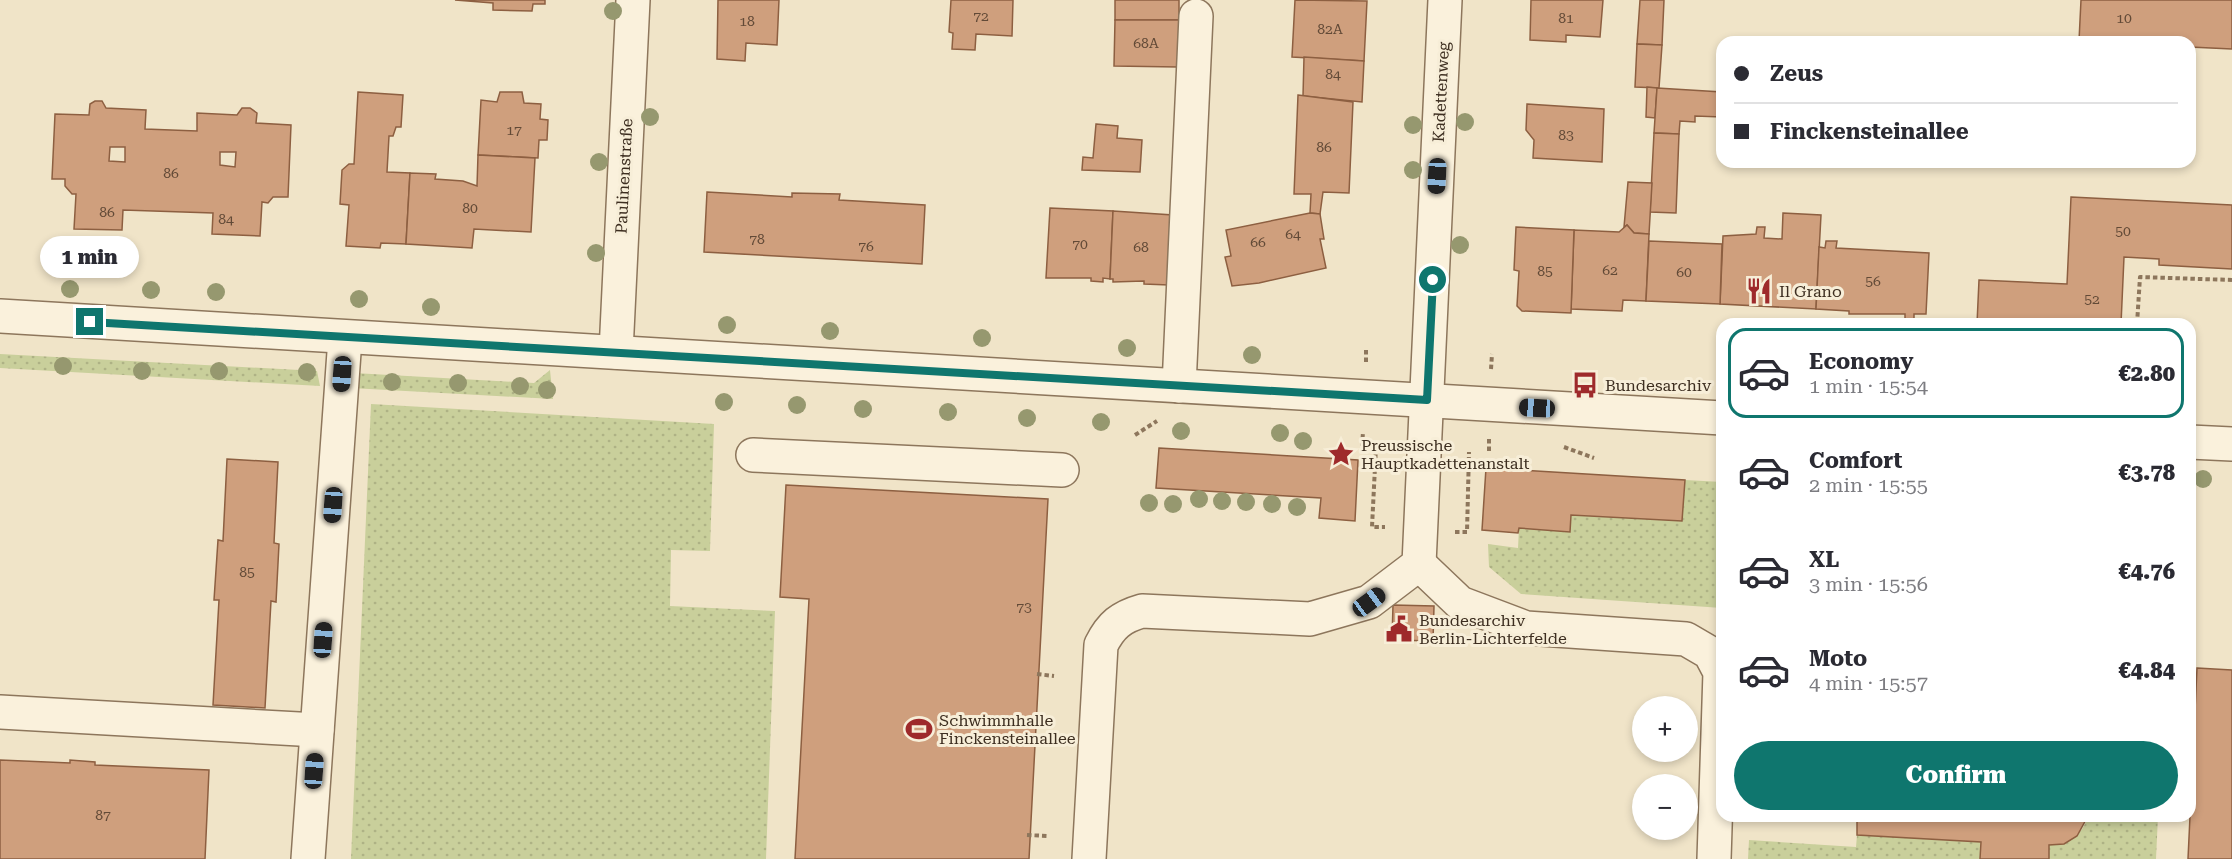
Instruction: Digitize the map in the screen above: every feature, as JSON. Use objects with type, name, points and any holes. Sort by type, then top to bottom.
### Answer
[{"type":"street","name":"Paulinenstraße","points":[[616,352],[633,0]]},
{"type":"street","name":"Kadettenweg","points":[[1419,564],[1445,0]]},
{"type":"street","points":[[1179,386],[1196,16]]},
{"type":"street","points":[[0,316],[1716,418]]},
{"type":"street","points":[[308,859],[345,338]]},
{"type":"street","points":[[2196,442],[2232,444]]},
{"type":"street","points":[[753,455],[1062,470]]},
{"type":"street","points":[[1089,859],[1101,645],[1109,629],[1124,616],[1142,611],[1310,619],[1369,602],[1419,564],[1460,603],[1526,628],[1686,639],[1710,653],[1716,664]]},
{"type":"street","points":[[0,712],[317,730]]},
{"type":"street","points":[[1714,859],[1716,797]]},
{"type":"path","points":[[2137,318],[2140,277],[2232,280]]},
{"type":"path","points":[[1366,347],[1366,362]]},
{"type":"path","points":[[1491,370],[1492,354]]},
{"type":"path","points":[[1362,446],[1363,429]]},
{"type":"path","points":[[1489,434],[1489,453]]},
{"type":"path","points":[[1376,447],[1372,527],[1389,528]]},
{"type":"path","points":[[1467,532],[1469,452]]},
{"type":"path","points":[[1037,674],[1054,676]]},
{"type":"path","points":[[1027,835],[1047,836]]},
{"type":"green space","points":[[0,354],[317,371],[320,386],[0,368]]},
{"type":"green space","points":[[550,370],[553,399],[351,388],[354,373],[534,383]]},
{"type":"green space","points":[[371,404],[714,424],[710,551],[671,550],[670,606],[775,611],[766,859],[351,859]]},
{"type":"green space","points":[[1685,480],[1716,482],[1716,608],[1521,594],[1489,567],[1488,544],[1518,548],[1519,528],[1569,532],[1571,515],[1682,520]]},
{"type":"green space","points":[[2086,822],[2158,822],[2156,859],[2049,859],[2049,845],[2069,841]]},
{"type":"green space","points":[[1857,835],[1981,842],[1980,859],[1748,859],[1749,840],[1856,847]]},
{"type":"building","points":[[455,0],[545,0],[545,4],[533,4],[532,11],[493,10],[493,3]]},
{"type":"building","points":[[718,0],[779,0],[777,45],[746,43],[745,61],[717,59]]},
{"type":"building","points":[[951,0],[1013,0],[1012,36],[976,34],[975,50],[952,49],[953,33],[949,32]]},
{"type":"building","points":[[1115,0],[1179,0],[1179,20],[1115,20]]},
{"type":"building","points":[[1295,0],[1367,1],[1364,61],[1292,57]]},
{"type":"building","points":[[1531,0],[1603,0],[1600,37],[1566,35],[1566,42],[1530,40]]},
{"type":"building","points":[[1640,0],[1664,0],[1662,45],[1637,44]]},
{"type":"building","points":[[2081,0],[2232,0],[2232,49],[2196,47],[2196,36],[2079,36]]},
{"type":"building","points":[[1115,20],[1179,20],[1178,67],[1114,66]]},
{"type":"building","points":[[1637,44],[1662,45],[1659,88],[1635,87]]},
{"type":"building","points":[[1304,57],[1364,61],[1362,102],[1303,96]]},
{"type":"building","points":[[1647,87],[1657,88],[1655,118],[1646,117]]},
{"type":"building","points":[[1657,88],[1716,92],[1716,117],[1695,116],[1695,122],[1680,121],[1679,134],[1654,133]]},
{"type":"building","points":[[358,92],[403,95],[401,127],[396,127],[393,136],[389,136],[387,172],[410,173],[406,244],[381,243],[380,248],[346,246],[349,205],[340,204],[342,170],[349,164],[354,164]]},
{"type":"building","points":[[500,92],[522,92],[524,103],[541,104],[540,119],[548,120],[547,140],[539,140],[538,158],[478,155],[481,100],[497,102]]},
{"type":"building","points":[[1298,95],[1353,102],[1349,193],[1323,192],[1320,214],[1310,213],[1311,194],[1294,194]]},
{"type":"building","points":[[102,101],[106,108],[146,110],[145,129],[197,131],[197,113],[237,115],[242,108],[250,108],[257,113],[256,123],[291,125],[288,197],[273,197],[268,203],[262,202],[260,236],[212,234],[213,213],[123,210],[122,230],[74,229],[76,194],[72,194],[65,186],[65,179],[52,179],[55,114],[89,115],[90,104]],"holes":[[[110,147],[125,147],[125,162],[109,161]],[[220,152],[236,152],[235,167],[220,165]]]},
{"type":"building","points":[[1527,104],[1604,109],[1602,162],[1533,158],[1534,140],[1526,130]]},
{"type":"building","points":[[1096,124],[1118,126],[1117,138],[1142,140],[1140,172],[1082,170],[1083,157],[1093,158]]},
{"type":"building","points":[[1654,133],[1679,134],[1676,213],[1650,212]]},
{"type":"building","points":[[478,155],[535,158],[531,232],[474,229],[472,248],[406,244],[410,173],[436,174],[435,179],[463,181],[477,186]]},
{"type":"building","points":[[1628,182],[1652,183],[1649,234],[1634,233],[1627,225],[1624,227]]},
{"type":"building","points":[[707,192],[792,197],[792,193],[840,194],[839,200],[925,205],[922,264],[704,252]]},
{"type":"building","points":[[2071,197],[2232,205],[2232,269],[2159,265],[2159,259],[2124,257],[2121,318],[1977,318],[1979,280],[2067,284]]},
{"type":"building","points":[[1050,208],[1113,211],[1110,279],[1103,278],[1103,282],[1091,281],[1091,278],[1046,278]]},
{"type":"building","points":[[1113,211],[1173,215],[1169,285],[1144,284],[1144,281],[1113,282],[1113,279],[1110,279]]},
{"type":"building","points":[[1310,213],[1320,214],[1324,239],[1320,239],[1326,268],[1259,283],[1232,286],[1225,257],[1231,256],[1226,230]]},
{"type":"building","points":[[1783,213],[1821,215],[1816,309],[1720,304],[1723,236],[1756,234],[1757,227],[1765,227],[1764,238],[1782,239]]},
{"type":"building","points":[[1627,225],[1634,233],[1649,234],[1646,301],[1623,300],[1622,311],[1571,309],[1574,230],[1619,232]]},
{"type":"building","points":[[1516,227],[1574,230],[1571,313],[1522,311],[1517,306],[1519,271],[1514,270]]},
{"type":"building","points":[[1649,241],[1722,244],[1720,304],[1646,301]]},
{"type":"building","points":[[1826,241],[1837,241],[1836,248],[1929,253],[1926,314],[1914,314],[1914,318],[1905,318],[1905,314],[1849,314],[1849,311],[1816,309],[1819,247],[1825,248]]},
{"type":"building","points":[[1159,448],[1358,460],[1355,521],[1319,518],[1321,498],[1156,488]]},
{"type":"building","points":[[227,459],[278,462],[274,543],[279,544],[276,602],[271,601],[265,708],[213,705],[219,600],[214,600],[218,540],[223,541]]},
{"type":"building","points":[[1486,468],[1685,480],[1682,521],[1571,515],[1570,532],[1519,528],[1518,533],[1482,530]]},
{"type":"building","name":"Schwimmhalle Finckensteinallee","points":[[786,485],[1048,499],[1029,859],[795,859],[809,599],[780,597]]},
{"type":"building","points":[[1393,605],[1434,606],[1433,641],[1392,640]]},
{"type":"building","points":[[2197,668],[2232,670],[2232,859],[2188,859],[2190,822],[2196,822]]},
{"type":"building","points":[[0,760],[70,763],[70,760],[95,762],[95,765],[209,770],[205,859],[0,859]]},
{"type":"building","points":[[1857,822],[2085,822],[2077,836],[2064,844],[2049,845],[2049,859],[1980,859],[1981,842],[1857,835]]},
{"type":"place","name":"Il Grano","points":[[1759,291]]},
{"type":"place","name":"Bundesarchiv","points":[[1585,385]]},
{"type":"place","name":"Preussische Hauptkadettenanstalt","points":[[1341,454]]},
{"type":"place","name":"Bundesarchiv Berlin-Lichterfelde","points":[[1399,629]]},
{"type":"place","name":"Schwimmhalle Finckensteinallee","points":[[919,729]]},
{"type":"route","points":[[90,322],[1427,400],[1433,280]]}]
